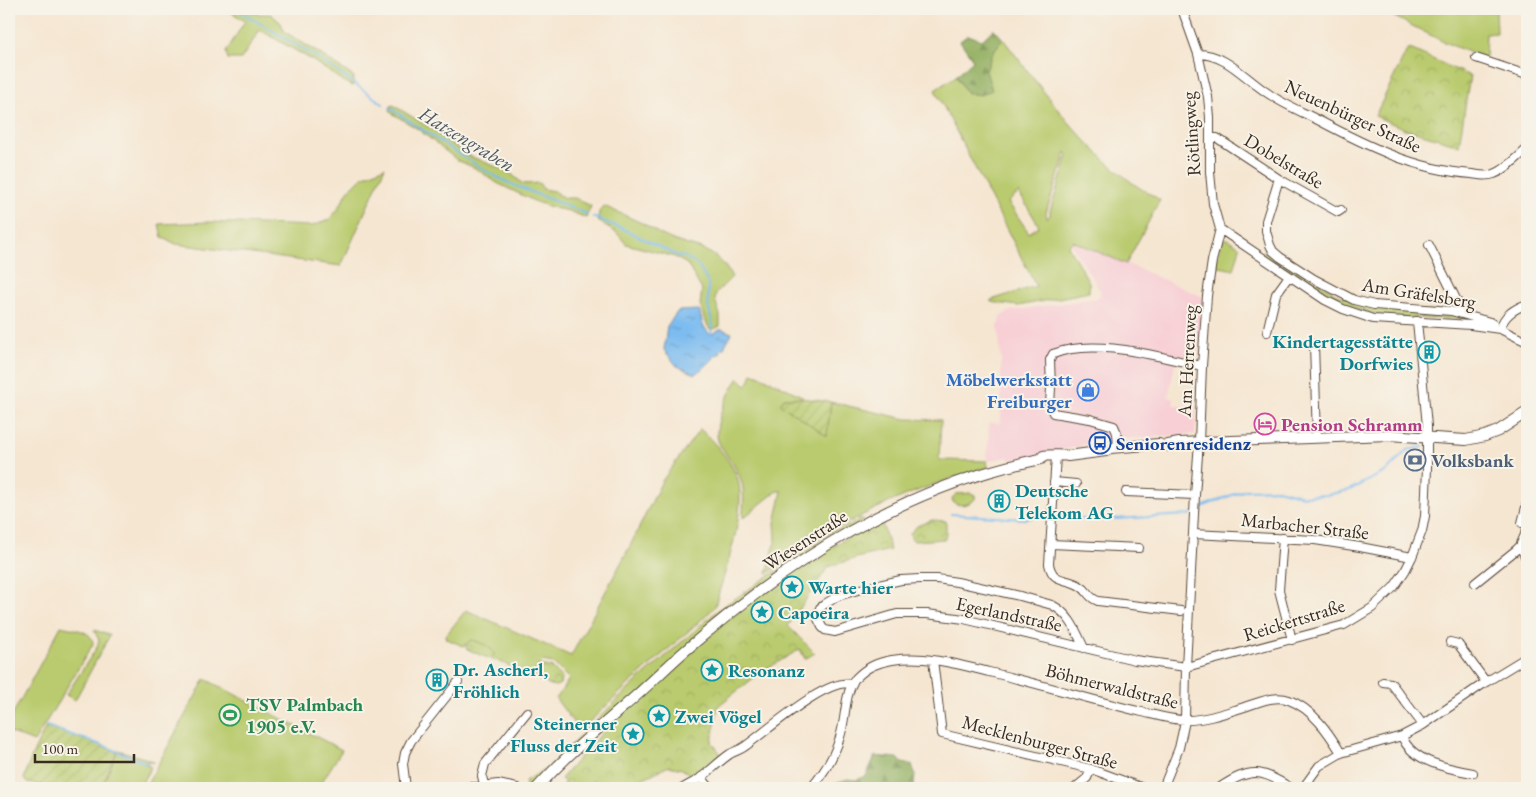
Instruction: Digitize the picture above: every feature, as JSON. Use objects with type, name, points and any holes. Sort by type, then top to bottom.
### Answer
[{"type":"main road","name":"Wiesenstraße","points":[[622,708],[728,615],[788,570],[831,542],[874,518],[921,496],[982,474],[1041,459],[1043,456],[1068,456],[1106,451],[1114,447],[1159,444],[1162,441],[1173,443],[1388,435],[1460,440],[1485,436],[1498,431],[1527,412]]},
{"type":"main road","points":[[537,788],[573,752],[622,708]]},
{"type":"main road","points":[[545,788],[614,719],[622,708]]},
{"type":"street","name":"Rötlingweg","points":[[1182,9],[1198,54],[1208,97],[1211,138],[1210,172],[1213,204],[1220,229]]},
{"type":"street","name":"Neuenbürger Straße","points":[[1198,54],[1212,56],[1225,62],[1268,94],[1340,132],[1378,150],[1430,168],[1456,173],[1494,174],[1527,149]]},
{"type":"street","points":[[1476,58],[1527,75]]},
{"type":"street","name":"Dobelstraße","points":[[1211,138],[1217,138],[1278,180],[1338,212],[1341,210]]},
{"type":"street","name":"Am Gräfelsberg","points":[[1278,180],[1266,221],[1266,231],[1273,251],[1280,257],[1314,279],[1354,300],[1374,305],[1451,311],[1490,322],[1496,329]]},
{"type":"street","points":[[1220,229],[1289,276],[1343,309],[1373,318],[1472,325],[1496,329],[1527,342]]},
{"type":"street","name":"Am Herrenweg","points":[[1163,788],[1179,748],[1185,721],[1194,511],[1208,281],[1220,229]]},
{"type":"street","points":[[1429,245],[1460,307],[1460,313]]},
{"type":"street","points":[[1267,332],[1276,294],[1289,276]]},
{"type":"street","points":[[1496,329],[1509,314],[1527,304]]},
{"type":"street","name":"Reickertstraße","points":[[1186,668],[1344,625],[1372,608],[1394,587],[1405,571],[1422,531],[1425,516],[1427,437],[1417,321]]},
{"type":"street","points":[[1314,344],[1317,438]]},
{"type":"street","points":[[1114,447],[1117,433],[1114,426],[1090,419],[1053,413],[1050,404],[1050,360],[1053,354],[1062,350],[1091,347],[1108,348],[1202,366]]},
{"type":"street","points":[[1522,523],[1527,503],[1527,438]]},
{"type":"street","points":[[1058,456],[1052,510],[1049,564],[1051,572],[1056,578],[1080,585],[1091,598],[1098,601],[1181,611]]},
{"type":"street","points":[[1054,482],[1076,484]]},
{"type":"street","points":[[1126,492],[1195,495]]},
{"type":"street","points":[[1475,583],[1520,546],[1527,530]]},
{"type":"street","name":"Marbacher Straße","points":[[1193,534],[1283,538],[1341,544],[1412,557]]},
{"type":"street","points":[[1283,538],[1279,590],[1292,640]]},
{"type":"street","points":[[1051,544],[1138,548]]},
{"type":"street","points":[[1520,546],[1527,560]]},
{"type":"street","name":"Egerlandstraße","points":[[1084,648],[1074,626],[1061,609],[984,587],[936,579],[901,580],[861,589],[838,596],[825,604],[818,614],[819,624],[825,630],[835,632],[897,614],[927,614],[964,619],[1084,648],[1135,660],[1186,668]]},
{"type":"street","points":[[1450,642],[1458,644],[1486,682]]},
{"type":"street","points":[[1302,788],[1319,766],[1341,753],[1402,736],[1423,725],[1527,656]]},
{"type":"street","name":"Böhmerwaldstraße","points":[[855,680],[866,668],[886,662],[906,659],[953,662],[1152,715],[1185,721],[1217,715],[1270,699],[1281,698],[1290,700],[1306,710],[1324,726],[1341,753]]},
{"type":"street","name":"Mecklenburger Straße","points":[[933,660],[942,734],[1091,769],[1143,788]]},
{"type":"street","points":[[683,788],[702,777],[730,754],[743,748],[806,702],[835,685],[855,680]]},
{"type":"street","points":[[811,788],[824,771],[840,737],[849,692],[855,680]]},
{"type":"street","points":[[406,788],[404,764],[411,741],[458,682]]},
{"type":"street","points":[[1383,682],[1391,683],[1423,725]]},
{"type":"street","points":[[484,785],[482,776],[485,764],[527,712]]},
{"type":"street","points":[[1402,736],[1404,744],[1424,759],[1456,770],[1473,773]]},
{"type":"street","points":[[1075,788],[1088,778],[1091,769]]},
{"type":"street","points":[[1219,788],[1236,777],[1254,773],[1273,778],[1291,788]]},
{"type":"street","points":[[702,777],[710,788]]},
{"type":"street","points":[[464,788],[498,784],[518,788]]},
{"type":"shaded area","points":[[1073,240],[1203,297],[1198,356],[1195,359],[1177,354],[1168,397],[1174,399],[1173,405],[1196,409],[1195,434],[1111,440],[1009,460],[1008,457],[987,461],[989,423],[1001,423],[1001,359],[998,327],[1001,316],[1010,311],[1098,298],[1101,292],[1071,244]]},
{"type":"green space","points":[[226,9],[249,9],[258,14],[271,14],[281,23],[285,32],[354,77],[353,86],[260,30],[241,59],[228,59],[226,52],[245,21]]},
{"type":"green space","points":[[1379,9],[1496,9],[1497,33],[1486,34],[1485,59],[1444,42]]},
{"type":"green space","points":[[994,29],[1003,39],[992,53],[986,71],[992,90],[980,95],[967,93],[956,76],[973,60],[960,41],[968,35],[982,40]]},
{"type":"green space","points":[[1003,39],[1048,97],[1097,152],[1134,184],[1160,200],[1126,264],[1073,241],[1068,246],[1089,282],[1089,292],[1018,306],[991,302],[991,300],[1036,286],[935,90],[956,76],[967,93],[986,71],[992,53]],"holes":[[[1066,152],[1068,155],[1050,216],[1047,218],[1046,213]],[[1019,193],[1039,226],[1029,233],[1008,202]]]},
{"type":"green space","points":[[1408,48],[1470,76],[1459,145],[1405,129],[1375,116]]},
{"type":"green space","points":[[393,105],[472,157],[509,172],[523,184],[539,183],[543,189],[554,191],[564,198],[575,198],[591,206],[586,218],[536,202],[497,183],[475,168],[457,160],[418,129],[390,112]]},
{"type":"green space","points":[[385,167],[341,266],[176,244],[162,237],[159,224],[210,222],[312,226],[329,220],[348,191],[362,177]]},
{"type":"green space","points":[[604,206],[644,224],[664,236],[702,249],[718,258],[732,277],[716,293],[715,300],[720,315],[720,326],[712,330],[709,328],[700,304],[702,290],[687,264],[675,257],[626,244],[617,233],[598,221],[599,212]]},
{"type":"green space","points":[[1225,239],[1240,247],[1234,270],[1215,266],[1222,241]]},
{"type":"green space","points":[[1263,251],[1273,252],[1339,296],[1418,310],[1417,318],[1377,314],[1341,303],[1301,280],[1262,254]]},
{"type":"green space","points":[[1420,311],[1451,313],[1483,323],[1453,319],[1420,318]]},
{"type":"green space","points":[[752,373],[802,396],[802,398],[784,398],[826,435],[831,402],[906,419],[941,420],[939,460],[987,461],[988,467],[929,486],[871,511],[817,540],[767,574],[776,538],[775,523],[782,491],[777,491],[743,518],[741,480],[719,443],[717,436],[722,409],[731,391],[739,378],[746,385]]},
{"type":"green space","points":[[784,398],[802,398],[831,402],[827,436],[780,404]]},
{"type":"green space","points":[[700,429],[729,462],[736,474],[739,487],[738,521],[715,606],[580,731],[556,699],[569,679],[553,663],[542,661],[532,676],[491,658],[494,655],[471,641],[463,646],[447,639],[446,635],[466,610],[571,656],[629,548],[662,481]]},
{"type":"green space","points":[[971,493],[975,495],[975,499],[970,503],[961,505],[953,502],[952,498],[956,494]]},
{"type":"green space","points":[[863,519],[863,521],[812,551],[537,784],[532,787],[526,786],[525,781],[546,769],[635,683],[718,610],[815,545]]},
{"type":"green space","points":[[881,519],[890,550],[828,567],[788,626],[815,653],[805,659],[800,649],[760,673],[718,706],[712,742],[723,757],[695,778],[682,769],[669,766],[623,788],[559,788],[565,782],[561,779],[614,721],[652,685],[712,634],[758,596],[795,569]]},
{"type":"green space","points":[[932,520],[946,521],[945,539],[914,541],[911,538],[910,533],[917,526]]},
{"type":"green space","points":[[61,626],[86,633],[92,639],[93,644],[34,742],[9,732],[9,721]]},
{"type":"green space","points":[[94,630],[110,635],[75,700],[66,695],[97,647],[99,640]]},
{"type":"green space","points":[[471,640],[486,646],[494,652],[494,655],[490,659],[467,649],[465,645]]},
{"type":"green space","points":[[538,665],[551,667],[562,678],[560,684],[556,686],[548,685],[532,676]]},
{"type":"green space","name":"TSV Palmbach 1905 e.V.","points":[[205,679],[342,750],[318,788],[145,788]]},
{"type":"green space","points":[[46,727],[117,752],[101,788],[58,788],[27,783],[24,779],[26,772]]},
{"type":"green space","points":[[118,750],[154,761],[153,763],[147,761],[145,764],[151,767],[139,788],[101,788]]},
{"type":"green space","points":[[875,756],[898,758],[902,763],[912,765],[915,773],[914,788],[827,788],[847,779],[856,780],[866,776]]},
{"type":"water","points":[[699,310],[703,325],[710,335],[721,329],[732,333],[723,349],[720,350],[721,352],[718,355],[716,354],[706,366],[695,374],[677,366],[664,350],[667,326],[678,311]]},
{"type":"waterway","name":"Hatzengraben","points":[[236,9],[318,58],[383,104]]},
{"type":"waterway","name":"Hatzengraben","points":[[390,108],[493,175],[587,214]]},
{"type":"waterway","name":"Hatzengraben","points":[[593,217],[621,228],[676,255],[685,257],[698,265],[708,283],[708,305],[713,326],[710,336]]},
{"type":"waterway","points":[[1196,511],[1245,490],[1278,489],[1303,496],[1327,495],[1349,490],[1387,471],[1407,450],[1423,447]]},
{"type":"waterway","points":[[1055,517],[1094,520],[1189,515],[1192,513]]},
{"type":"waterway","points":[[951,514],[1024,519],[1051,516]]},
{"type":"waterway","points":[[46,726],[107,747],[148,764]]},
{"type":"place","name":"Kindertagesstätte Dorfwies","points":[[1429,352]]},
{"type":"place","name":"Möbelwerkstatt Freiburger","points":[[1088,390]]},
{"type":"place","name":"Pension Schramm","points":[[1265,424]]},
{"type":"place","name":"Seniorenresidenz","points":[[1100,443]]},
{"type":"place","name":"Volksbank","points":[[1415,460]]},
{"type":"place","name":"Deutsche Telekom AG","points":[[999,501]]},
{"type":"place","name":"Warte hier","points":[[792,587]]},
{"type":"place","name":"Capoeira","points":[[762,612]]},
{"type":"place","name":"Resonanz","points":[[712,670]]},
{"type":"place","name":"Dr. Ascherl, Fröhlich","points":[[437,680]]},
{"type":"place","name":"TSV Palmbach 1905 e.V.","points":[[230,715]]},
{"type":"place","name":"Zwei Vögel","points":[[659,716]]},
{"type":"place","name":"Steinerner Fluss der Zeit","points":[[633,734]]}]
